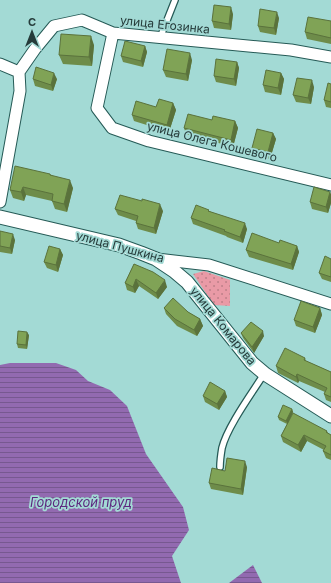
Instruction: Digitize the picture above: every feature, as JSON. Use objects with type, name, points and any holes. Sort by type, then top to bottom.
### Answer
[{"type":"street","name":"улица Егозинка","points":[[19,72],[54,26],[82,20],[113,33],[292,50],[331,57]]},
{"type":"street","name":"улица Олега Кошевого","points":[[113,33],[97,108],[112,128],[149,141],[331,185]]},
{"type":"street","points":[[0,64],[19,72],[20,91],[0,202]]},
{"type":"street","name":"улица Пушкина","points":[[0,217],[119,245],[156,259],[209,265],[331,304]]},
{"type":"street","name":"улица Комарова","points":[[156,259],[188,282],[252,363],[265,374],[331,416]]},
{"type":"lane","points":[[160,38],[175,0]]},
{"type":"lane","points":[[220,467],[222,447],[231,428],[248,397],[265,374]]},
{"type":"shaded area","points":[[204,271],[230,280],[230,306],[214,305],[193,274]]},
{"type":"water","name":"Городской пруд","points":[[10,363],[56,363],[76,370],[88,381],[110,390],[127,406],[146,454],[183,507],[189,530],[172,556],[181,583],[0,583],[0,365]]},
{"type":"water","points":[[253,565],[262,583],[229,583]]},
{"type":"building","points":[[214,5],[231,7],[229,24],[212,21]]},
{"type":"building","points":[[260,9],[277,12],[274,28],[258,26]]},
{"type":"building","points":[[308,17],[331,21],[331,38],[305,32]]},
{"type":"building","points":[[61,34],[91,36],[89,57],[59,55]]},
{"type":"building","points":[[125,41],[145,46],[141,61],[121,56]]},
{"type":"building","points":[[167,49],[190,53],[186,74],[163,70]]},
{"type":"building","points":[[216,59],[237,62],[234,79],[214,76]]},
{"type":"building","points":[[36,67],[54,73],[51,85],[33,79]]},
{"type":"building","points":[[266,70],[281,73],[278,88],[263,85]]},
{"type":"building","points":[[297,78],[312,80],[308,98],[293,95]]},
{"type":"building","points":[[328,83],[331,84],[331,102],[324,100]]},
{"type":"building","points":[[159,99],[173,103],[167,125],[132,115],[136,101],[156,107]]},
{"type":"building","points":[[188,114],[212,120],[213,116],[235,121],[231,140],[184,128]]},
{"type":"building","points":[[257,129],[273,133],[268,152],[252,148]]},
{"type":"building","points":[[15,166],[70,180],[64,204],[52,201],[53,194],[23,187],[21,192],[10,190]]},
{"type":"building","points":[[314,187],[330,192],[326,207],[310,202]]},
{"type":"building","points":[[120,195],[160,204],[154,228],[136,223],[138,216],[115,209]]},
{"type":"building","points":[[196,205],[209,210],[208,211],[245,223],[240,237],[191,218]]},
{"type":"building","points":[[0,231],[13,234],[10,248],[0,246]]},
{"type":"building","points":[[252,233],[279,243],[280,240],[297,246],[291,264],[246,250]]},
{"type":"building","points":[[49,246],[60,249],[56,265],[44,262]]},
{"type":"building","points":[[325,256],[331,259],[331,277],[319,273]]},
{"type":"building","points":[[134,264],[153,272],[165,280],[156,293],[136,279],[133,287],[125,283]]},
{"type":"building","points":[[173,298],[188,312],[200,319],[194,330],[175,319],[164,308]]},
{"type":"building","points":[[301,301],[320,308],[313,327],[294,320]]},
{"type":"building","points":[[251,322],[263,331],[252,347],[241,333]]},
{"type":"building","points":[[18,331],[27,332],[26,345],[17,344]]},
{"type":"building","points":[[285,348],[305,358],[304,360],[331,372],[331,397],[324,394],[327,388],[297,374],[296,377],[276,366]]},
{"type":"building","points":[[210,382],[225,391],[217,404],[203,396]]},
{"type":"building","points":[[283,405],[292,409],[286,421],[278,417]]},
{"type":"building","points":[[293,413],[327,431],[326,432],[331,435],[331,455],[323,451],[326,446],[304,435],[298,445],[281,436]]},
{"type":"building","points":[[227,458],[245,461],[241,489],[209,483],[212,468],[225,471]]}]
